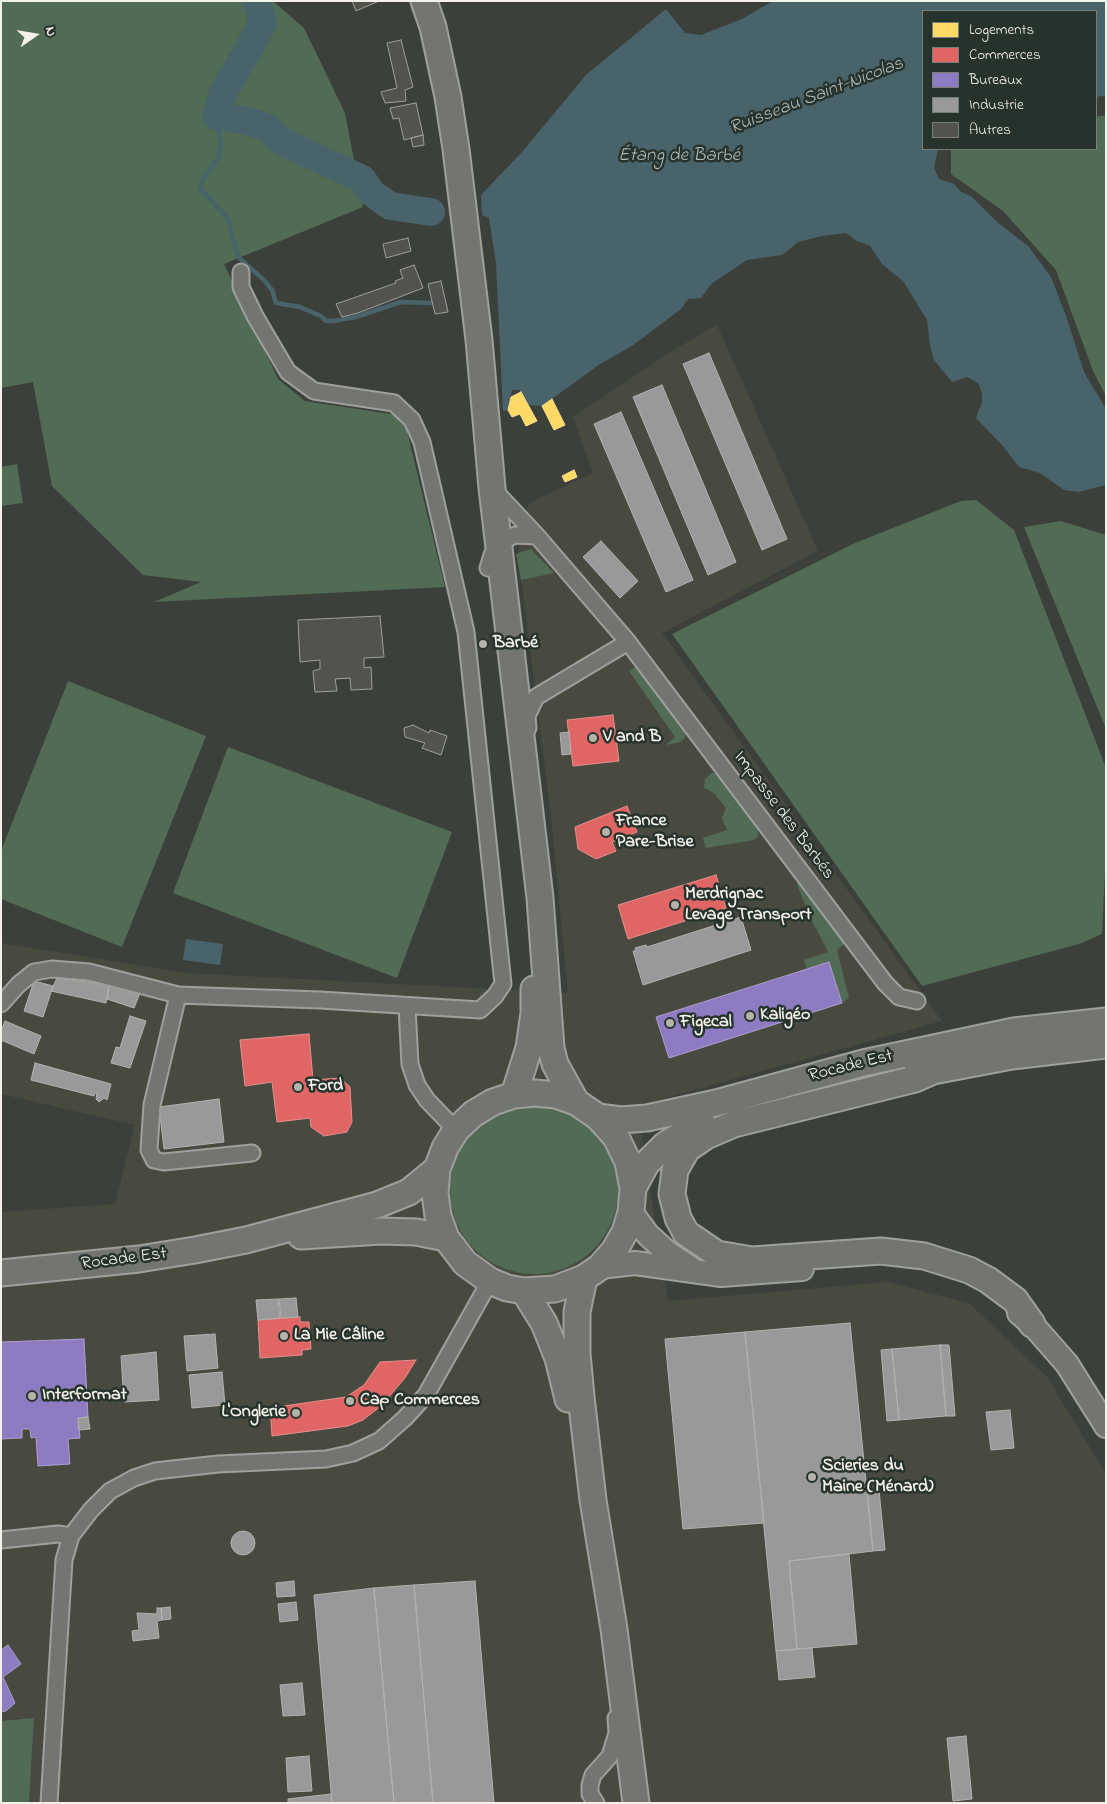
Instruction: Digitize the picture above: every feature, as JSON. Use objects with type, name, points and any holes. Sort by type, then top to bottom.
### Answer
[{"type":"main road","points":[[407,1],[434,103],[443,154],[534,969],[534,1013],[529,1048],[514,1094]]},
{"type":"main road","points":[[424,1],[433,27],[448,97],[456,149],[479,340],[492,488],[546,960],[552,1048],[555,1064],[576,1102]]},
{"type":"main road","name":"Rocade Est","points":[[598,1117],[621,1120],[647,1118],[716,1103],[863,1063],[1014,1031],[1106,1021]]},
{"type":"main road","name":"Rocade Est","points":[[592,1272],[614,1251],[621,1238],[632,1200],[646,1164],[665,1145],[683,1134],[721,1120],[913,1072],[933,1071],[1012,1056],[1106,1045]]},
{"type":"main road","points":[[933,1071],[915,1079],[734,1124],[706,1136],[687,1150],[675,1170],[672,1194],[678,1218],[686,1233],[717,1254],[743,1259],[752,1260],[881,1251],[924,1256],[969,1270],[988,1280],[1015,1300],[1032,1324],[1067,1364],[1106,1426]]},
{"type":"main road","points":[[698,1272],[668,1254],[648,1235],[632,1200],[628,1162],[616,1137],[598,1117],[576,1102],[549,1094],[514,1094],[492,1102],[473,1114],[456,1130],[445,1148],[437,1169],[435,1193],[438,1216],[446,1238],[465,1263],[490,1281],[524,1291],[555,1289],[592,1272],[635,1264],[721,1275],[871,1262],[907,1263],[941,1270],[976,1284],[998,1295],[1032,1324]]},
{"type":"main road","points":[[246,1240],[377,1205],[409,1192],[437,1169]]},
{"type":"main road","points":[[246,1240],[382,1231],[416,1232],[446,1238]]},
{"type":"main road","name":"Rocade Est","points":[[1,1273],[139,1259],[246,1240]]},
{"type":"main road","points":[[592,1272],[577,1312],[576,1353],[593,1500],[614,1629],[636,1803]]},
{"type":"main road","points":[[524,1291],[544,1323],[558,1358],[593,1500]]},
{"type":"street","points":[[1,1004],[19,984],[34,972],[52,969],[89,972],[133,981],[178,995],[320,1000],[407,1007],[480,1010],[495,996],[503,984],[466,632],[422,442],[412,420],[394,403],[314,391],[288,372],[255,316],[241,287],[241,272]]},
{"type":"street","name":"Impasse des Barbés","points":[[492,488],[537,536],[628,642],[885,983],[899,997],[917,1001]]},
{"type":"street","points":[[488,568],[492,555],[499,546],[515,535],[537,536]]},
{"type":"street","points":[[535,862],[528,716],[533,701],[536,697],[628,642]]},
{"type":"street","points":[[178,995],[152,1105],[149,1150],[154,1160],[164,1162],[252,1152]]},
{"type":"street","points":[[407,1007],[410,1064],[417,1085],[427,1100],[456,1130]]},
{"type":"street","points":[[49,1803],[64,1560],[71,1536],[90,1510],[110,1491],[134,1478],[155,1471],[218,1464],[326,1459],[354,1453],[379,1441],[405,1418],[426,1395],[490,1281]]},
{"type":"street","points":[[1,1540],[58,1534],[71,1536]]},
{"type":"street","points":[[596,1803],[590,1794],[590,1785],[593,1775],[610,1756],[616,1733],[614,1629]]},
{"type":"shaded area","points":[[717,325],[818,551],[662,633],[942,1021],[637,1106],[668,1301],[888,1282],[969,1303],[1047,1377],[1106,1474],[1106,1803],[29,1803],[34,1718],[1,1721],[1,1212],[115,1204],[135,1125],[1,1094],[1,943],[186,973],[568,993],[551,816],[518,552],[529,503],[593,473],[573,417],[672,351]]},
{"type":"green space","points":[[1,1],[273,1],[304,28],[345,113],[363,207],[224,264],[278,379],[305,401],[397,415],[405,423],[445,587],[154,602],[201,582],[143,575],[52,486],[33,382],[1,388]]},
{"type":"green space","points":[[1106,115],[1106,396],[1093,371],[1056,270],[1003,211],[951,174],[951,150],[1097,150],[1097,117]]},
{"type":"green space","points":[[17,464],[23,503],[1,506],[1,467]]},
{"type":"green space","points":[[976,500],[1014,530],[1106,768],[1106,853],[1102,934],[1079,944],[922,986],[672,634],[855,543],[961,501]]},
{"type":"green space","points":[[1061,521],[1106,535],[1106,729],[1024,527]]},
{"type":"green space","points":[[531,549],[554,573],[521,580],[516,554]]},
{"type":"green space","points":[[637,666],[686,729],[685,737],[681,742],[666,745],[675,737],[629,671]]},
{"type":"green space","points":[[68,681],[206,736],[122,947],[1,899],[1,851]]},
{"type":"green space","points":[[228,747],[452,832],[397,978],[173,893]]},
{"type":"green space","points":[[712,773],[718,774],[757,824],[758,836],[754,840],[706,848],[703,838],[727,830],[722,818],[726,808],[714,793],[704,788],[705,779]]},
{"type":"green space","points":[[803,883],[845,943],[837,950],[849,998],[842,1003],[829,963],[807,969],[804,960],[828,952],[812,921],[797,885]]},
{"type":"green space","points":[[542,1106],[558,1109],[574,1116],[599,1137],[608,1150],[615,1166],[618,1190],[617,1206],[612,1222],[604,1237],[587,1255],[574,1264],[558,1271],[526,1274],[510,1271],[487,1260],[464,1237],[453,1214],[450,1182],[453,1166],[464,1143],[487,1120],[510,1109]]},
{"type":"green space","points":[[34,1718],[29,1803],[1,1803],[1,1721]]},
{"type":"water","name":"Étang de Barbé","points":[[773,1],[1106,1],[1106,95],[1097,97],[1097,10],[922,10],[922,150],[938,150],[934,168],[939,179],[954,184],[961,192],[971,196],[997,222],[1028,246],[1051,277],[1084,372],[1106,409],[1106,485],[1078,492],[1064,490],[1040,473],[1019,467],[1003,446],[976,418],[982,402],[982,393],[978,383],[967,377],[952,382],[934,360],[930,346],[927,320],[903,281],[882,264],[870,246],[857,241],[846,233],[798,242],[782,255],[747,260],[711,284],[701,298],[688,299],[681,309],[632,346],[600,364],[542,406],[529,405],[519,390],[512,390],[508,410],[503,411],[496,263],[489,218],[482,215],[481,195],[522,152],[586,75],[666,9],[685,33],[701,35],[742,19]]},
{"type":"water","points":[[186,939],[223,944],[220,965],[183,960]]},
{"type":"building: Logements","points":[[521,392],[537,421],[526,426],[520,414],[512,417],[508,410],[511,397]]},
{"type":"building: Logements","points":[[552,399],[565,425],[554,430],[542,406]]},
{"type":"building: Logements","points":[[574,470],[577,477],[565,482],[562,476]]},
{"type":"building: Commerces","points":[[613,715],[619,761],[573,766],[567,720]]},
{"type":"building: Commerces","points":[[627,806],[637,832],[612,842],[616,851],[596,859],[578,849],[575,827]]},
{"type":"building: Commerces","points":[[716,875],[726,908],[628,939],[618,905]]},
{"type":"building: Commerces","points":[[309,1034],[313,1080],[340,1078],[350,1087],[352,1122],[347,1132],[324,1136],[311,1127],[310,1118],[277,1122],[272,1082],[245,1086],[240,1040]]},
{"type":"building: Commerces","name":"La Mie Câline","points":[[300,1317],[300,1322],[309,1322],[311,1349],[302,1350],[302,1355],[260,1358],[258,1320]]},
{"type":"building: Commerces","name":"Cap Commerces","points":[[416,1360],[405,1378],[381,1406],[363,1420],[348,1426],[272,1436],[270,1408],[346,1397],[364,1385],[380,1362]]},
{"type":"building: Bureaux","points":[[829,962],[842,1003],[669,1058],[656,1017]]},
{"type":"building: Bureaux","points":[[84,1339],[88,1417],[78,1418],[80,1438],[68,1439],[70,1464],[38,1466],[36,1437],[31,1438],[30,1429],[22,1429],[22,1438],[1,1439],[1,1342]]},
{"type":"building: Bureaux","points":[[8,1645],[21,1664],[3,1677],[15,1703],[6,1711],[1,1712],[1,1650]]},
{"type":"building: Industrie","points":[[709,353],[787,539],[762,550],[683,364]]},
{"type":"building: Industrie","points":[[662,385],[736,562],[708,575],[633,397]]},
{"type":"building: Industrie","points":[[621,412],[693,580],[666,592],[594,424]]},
{"type":"building: Industrie","points":[[601,541],[638,581],[620,598],[583,557]]},
{"type":"building: Industrie","points":[[569,732],[571,754],[562,755],[560,733]]},
{"type":"building: Industrie","points":[[741,917],[751,950],[643,985],[633,951],[636,951],[635,948],[646,945],[647,947]]},
{"type":"building: Industrie","points":[[57,978],[109,985],[106,1003],[51,991]]},
{"type":"building: Industrie","points":[[34,981],[53,986],[43,1017],[24,1011]]},
{"type":"building: Industrie","points":[[109,985],[140,993],[134,1008],[107,999]]},
{"type":"building: Industrie","points":[[130,1016],[146,1021],[130,1068],[111,1063],[116,1047],[120,1048]]},
{"type":"building: Industrie","points":[[5,1021],[41,1036],[34,1054],[1,1040],[1,1031]]},
{"type":"building: Industrie","points":[[35,1063],[111,1084],[107,1100],[104,1098],[99,1102],[96,1099],[97,1093],[94,1096],[31,1080]]},
{"type":"building: Industrie","points":[[219,1099],[224,1142],[164,1149],[159,1107]]},
{"type":"building: Industrie","points":[[296,1298],[298,1317],[281,1318],[279,1299]]},
{"type":"building: Industrie","points":[[278,1299],[280,1318],[258,1320],[256,1300]]},
{"type":"building: Industrie","name":"Scieries du Maine (Ménard)","points":[[850,1323],[873,1551],[789,1561],[797,1649],[776,1651],[745,1332]]},
{"type":"building: Industrie","points":[[745,1332],[764,1523],[683,1529],[665,1339]]},
{"type":"building: Industrie","points":[[215,1334],[218,1368],[187,1371],[184,1336]]},
{"type":"building: Industrie","points":[[940,1345],[946,1416],[899,1420],[892,1349]]},
{"type":"building: Industrie","points":[[940,1345],[949,1345],[955,1416],[946,1416]]},
{"type":"building: Industrie","points":[[892,1349],[899,1420],[887,1421],[881,1350]]},
{"type":"building: Industrie","points":[[156,1352],[159,1400],[124,1402],[121,1356]]},
{"type":"building: Industrie","points":[[222,1372],[225,1405],[192,1408],[189,1375]]},
{"type":"building: Industrie","points":[[1010,1410],[1014,1448],[991,1450],[986,1412]]},
{"type":"building: Industrie","points":[[88,1417],[90,1429],[79,1430],[78,1418]]},
{"type":"building: Industrie","points":[[879,1490],[885,1550],[873,1551],[867,1491]]},
{"type":"building: Industrie","points":[[243,1531],[248,1532],[254,1538],[254,1548],[248,1554],[243,1555],[238,1554],[232,1548],[231,1543],[232,1538],[238,1532]]},
{"type":"building: Industrie","points":[[849,1554],[857,1644],[797,1649],[789,1561]]},
{"type":"building: Industrie","points":[[294,1581],[295,1596],[277,1597],[276,1583]]},
{"type":"building: Industrie","points":[[475,1581],[494,1803],[433,1803],[414,1585]]},
{"type":"building: Industrie","points":[[414,1585],[433,1803],[394,1803],[374,1588]]},
{"type":"building: Industrie","points":[[374,1588],[394,1803],[332,1803],[314,1595]]},
{"type":"building: Industrie","points":[[296,1602],[298,1620],[280,1622],[278,1604]]},
{"type":"building: Industrie","points":[[170,1607],[171,1619],[162,1620],[161,1608]]},
{"type":"building: Industrie","points":[[157,1608],[161,1608],[162,1620],[157,1621],[159,1638],[133,1641],[132,1631],[139,1630],[137,1613],[157,1614]]},
{"type":"building: Industrie","points":[[812,1648],[815,1677],[779,1680],[776,1651]]},
{"type":"building: Industrie","points":[[302,1683],[305,1715],[283,1716],[280,1685]]},
{"type":"building: Industrie","points":[[966,1736],[972,1799],[953,1801],[947,1738]]},
{"type":"building: Industrie","points":[[309,1756],[312,1791],[288,1792],[286,1758]]},
{"type":"building: Industrie","points":[[331,1794],[332,1803],[288,1803],[288,1799]]},
{"type":"building: Autres","points":[[352,1],[379,1],[356,11]]},
{"type":"building: Autres","points":[[401,40],[413,87],[405,90],[406,101],[385,103],[381,92],[397,88],[387,43]]},
{"type":"building: Autres","points":[[416,103],[423,135],[404,140],[399,118],[393,119],[390,108]]},
{"type":"building: Autres","points":[[423,135],[424,145],[413,147],[411,138]]},
{"type":"building: Autres","points":[[408,238],[411,251],[386,258],[383,244]]},
{"type":"building: Autres","points":[[414,265],[423,288],[358,313],[342,317],[336,304],[396,283],[395,281],[403,278],[400,270]]},
{"type":"building: Autres","points":[[441,281],[448,312],[435,314],[428,284]]},
{"type":"building: Autres","points":[[380,616],[384,657],[364,658],[364,668],[371,667],[372,689],[351,690],[350,678],[335,679],[337,691],[315,692],[313,671],[320,669],[320,660],[300,662],[298,620]]},
{"type":"building: Autres","points":[[413,725],[429,733],[430,730],[447,736],[441,755],[422,748],[425,743],[405,737],[404,728]]},
{"type":"waterway","name":"Ruisseau Saint-Nicolas","points":[[257,1],[263,23],[222,95],[216,116],[248,121],[268,128],[279,140],[362,179],[372,193],[390,206],[431,212]]},
{"type":"waterway","points":[[216,116],[221,144],[218,158],[202,180],[200,188],[228,219],[238,257],[264,280],[272,290],[276,303],[300,307],[321,316],[326,321],[356,317],[401,302],[432,303]]},
{"type":"place","name":"Barbé","points":[[483,644]]},
{"type":"place","name":"V and B","points":[[593,738]]},
{"type":"place","name":"France Pare-Brise","points":[[606,832]]},
{"type":"place","name":"Merdrignac Levage Transport","points":[[675,905]]},
{"type":"place","name":"Kaligéo","points":[[750,1016]]},
{"type":"place","name":"Figecal","points":[[670,1023]]},
{"type":"place","name":"Ford","points":[[298,1087]]},
{"type":"place","name":"La Mie Câline","points":[[284,1336]]},
{"type":"place","name":"Interformat","points":[[32,1396]]},
{"type":"place","name":"Cap Commerces","points":[[350,1401]]},
{"type":"place","name":"L'Onglerie","points":[[296,1413]]},
{"type":"place","name":"Scieries du Maine (Ménard)","points":[[812,1477]]}]
